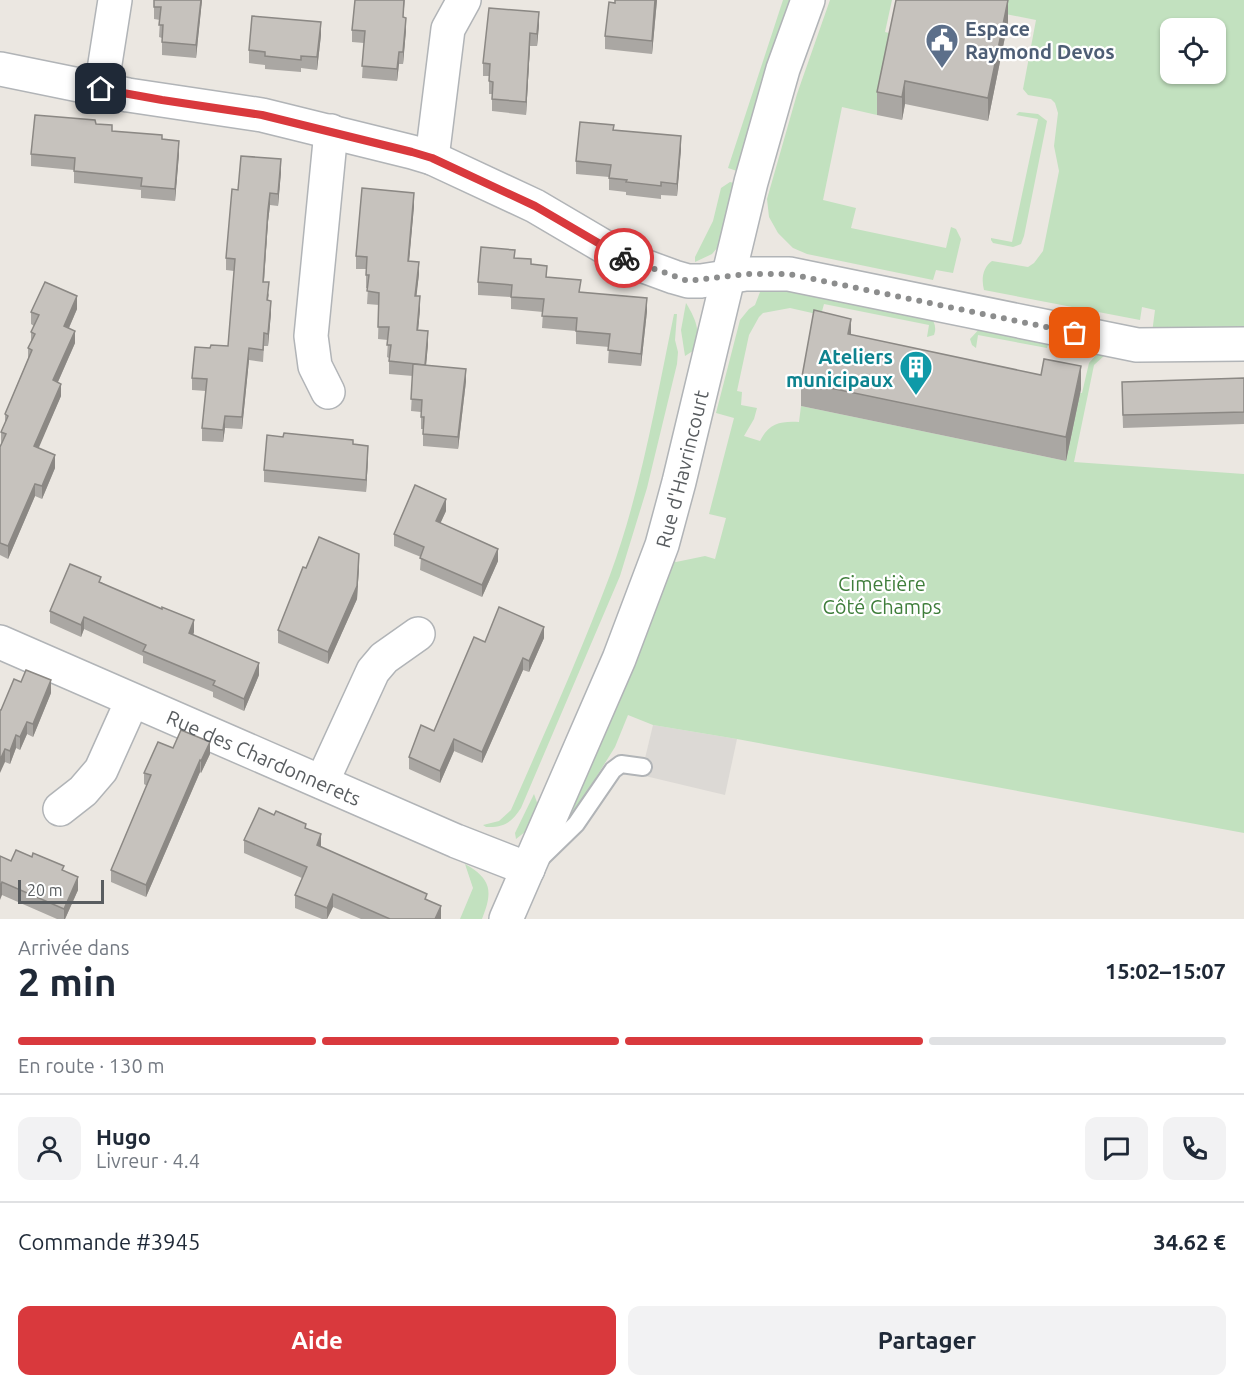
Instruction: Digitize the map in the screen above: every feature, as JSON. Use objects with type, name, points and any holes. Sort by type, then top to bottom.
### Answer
[{"type":"street","points":[[101,89],[115,0]]},
{"type":"street","points":[[432,158],[448,29],[464,0]]},
{"type":"street","name":"Rue d'Havrincourt","points":[[506,919],[636,619],[662,544],[773,103],[808,0]]},
{"type":"street","points":[[0,69],[162,100],[262,115],[331,130],[432,158],[535,206],[639,265],[688,281],[774,273],[789,274],[1137,345],[1244,344]]},
{"type":"street","points":[[328,392],[315,366],[311,336],[331,130]]},
{"type":"street","points":[[322,782],[374,671],[384,658],[418,634]]},
{"type":"street","name":"Rue des Chardonnerets","points":[[0,642],[456,841],[528,869]]},
{"type":"street","points":[[60,809],[83,791],[101,770],[132,701]]},
{"type":"lane","points":[[528,869],[576,824],[613,770],[621,764],[643,767]]},
{"type":"shaded area","points":[[653,725],[737,739],[725,795],[641,775]]},
{"type":"green space","points":[[783,0],[794,0],[740,172],[728,168]]},
{"type":"green space","points":[[830,0],[892,0],[885,32],[893,34],[877,115],[842,107],[823,200],[856,208],[851,228],[946,248],[951,227],[956,229],[961,239],[953,273],[936,270],[933,280],[807,254],[793,248],[778,233],[769,217],[767,199],[797,94]]},
{"type":"green space","points":[[935,0],[1244,0],[1244,333],[1152,333],[1155,310],[1142,307],[1140,320],[984,290],[984,274],[992,261],[1028,267],[1043,251],[1059,171],[1054,146],[1058,113],[1055,103],[1051,99],[1028,95],[1023,89],[1036,20]]},
{"type":"green space","points":[[1019,112],[1038,114],[1047,121],[1024,236],[1021,244],[1013,247],[993,243],[991,238],[1012,242],[1038,119],[1016,115]]},
{"type":"green space","points":[[730,182],[737,184],[718,247],[712,254],[695,262],[695,257],[713,221],[721,188]]},
{"type":"green space","name":"Cimetière Côté Champs","points":[[777,288],[930,315],[935,325],[935,332],[934,335],[927,337],[929,325],[824,304],[821,315],[790,308],[763,313],[749,335],[737,391],[742,392],[741,405],[757,408],[754,419],[744,436],[760,441],[767,430],[776,424],[799,422],[801,406],[1066,461],[1080,393],[1082,393],[1089,363],[1095,356],[1066,351],[1067,344],[1105,355],[1094,365],[1074,462],[1244,474],[1244,833],[653,725],[628,715],[615,747],[562,832],[594,759],[671,559],[676,562],[705,556],[715,559],[726,518],[709,514],[734,418],[716,413],[740,320],[755,305],[760,292]]},
{"type":"green space","points":[[686,303],[695,320],[698,336],[696,349],[685,356],[681,330]]},
{"type":"green space","points":[[674,314],[677,314],[675,340],[678,352],[677,364],[647,488],[620,576],[521,808],[507,823],[486,827],[483,825],[499,821],[511,810],[610,575],[631,511]]},
{"type":"green space","points":[[981,327],[1049,341],[1047,348],[978,335],[976,348],[970,339]]},
{"type":"green space","points":[[534,794],[539,808],[530,828],[516,839],[515,833]]},
{"type":"green space","points":[[465,864],[481,875],[488,887],[488,901],[482,919],[460,919],[473,888]]},
{"type":"building","points":[[154,0],[201,0],[196,45],[162,42],[163,25],[159,25],[161,7],[154,7]]},
{"type":"building","points":[[355,0],[404,0],[403,17],[406,18],[403,52],[399,52],[397,69],[362,66],[365,31],[352,30]]},
{"type":"building","points":[[615,0],[655,0],[652,41],[605,36],[609,2],[615,3]]},
{"type":"building","name":"Espace Raymond Devos","points":[[896,0],[1008,0],[988,98],[905,81],[902,97],[877,92]]},
{"type":"building","points":[[489,8],[539,12],[537,34],[530,33],[526,102],[492,99],[493,82],[489,81],[490,64],[483,63]]},
{"type":"building","points":[[252,16],[321,22],[317,57],[301,56],[301,60],[265,56],[265,52],[249,50]]},
{"type":"building","points":[[35,115],[95,120],[96,124],[112,125],[112,131],[162,135],[162,139],[179,141],[175,189],[141,186],[142,178],[74,171],[75,158],[31,154]]},
{"type":"building","points":[[580,122],[614,125],[613,130],[681,136],[677,184],[661,182],[661,186],[626,182],[627,180],[609,178],[611,165],[576,161]]},
{"type":"building","points":[[241,156],[281,159],[278,194],[270,193],[268,210],[263,282],[269,282],[267,300],[271,301],[268,334],[264,333],[263,350],[249,348],[242,417],[225,416],[223,430],[202,428],[207,379],[192,378],[195,347],[228,346],[235,259],[226,258],[232,189],[238,190]]},
{"type":"building","points":[[362,188],[414,193],[408,261],[419,262],[415,296],[420,296],[417,330],[428,331],[425,365],[389,361],[391,345],[387,345],[389,327],[378,327],[379,293],[367,291],[369,275],[366,275],[367,257],[356,256]]},
{"type":"building","points":[[481,247],[515,250],[514,258],[531,259],[531,264],[547,266],[546,277],[581,280],[579,292],[647,298],[641,354],[608,350],[610,334],[576,331],[577,318],[542,316],[544,299],[511,297],[512,285],[478,282]]},
{"type":"building","points":[[45,282],[77,296],[64,326],[75,331],[53,380],[61,384],[34,446],[55,455],[42,486],[35,484],[8,546],[0,543],[0,447],[6,434],[1,432],[8,416],[5,414],[32,350],[28,348],[35,334],[31,332],[39,315],[31,312]]},
{"type":"building","name":"Ateliers municipaux","points":[[814,310],[851,319],[848,334],[1041,375],[1044,359],[1081,366],[1066,437],[801,382]]},
{"type":"building","points":[[413,364],[466,369],[458,437],[423,434],[422,400],[411,399]]},
{"type":"building","points":[[1244,378],[1244,412],[1123,415],[1122,382]]},
{"type":"building","points":[[284,433],[353,440],[353,444],[368,446],[366,480],[264,470],[267,435],[283,437]]},
{"type":"building","points":[[415,485],[446,499],[436,521],[498,549],[482,585],[420,558],[424,547],[394,534]]},
{"type":"building","points":[[319,537],[359,554],[357,586],[328,652],[278,630],[303,567],[306,568]]},
{"type":"building","points":[[70,564],[101,577],[99,582],[194,620],[189,633],[259,663],[244,699],[213,685],[215,681],[143,651],[146,645],[84,617],[81,625],[50,611]]},
{"type":"building","points":[[499,607],[544,627],[529,661],[523,658],[482,752],[454,739],[440,771],[409,757],[421,725],[434,731],[474,637],[485,642]]},
{"type":"building","points":[[26,670],[51,680],[33,724],[27,722],[20,737],[16,735],[10,751],[5,749],[0,760],[0,710],[14,679],[21,682]]},
{"type":"building","points":[[181,730],[210,742],[146,885],[111,870],[151,775],[144,773],[158,742],[173,748]]},
{"type":"building","points":[[259,808],[274,815],[276,811],[306,824],[305,828],[321,834],[317,845],[427,894],[425,899],[441,906],[435,919],[390,919],[333,894],[327,908],[295,895],[307,867],[244,840]]},
{"type":"building","points":[[16,850],[32,857],[33,853],[64,866],[62,870],[78,877],[64,909],[2,882],[0,888],[0,856],[11,861]]},
{"type":"way so far","points":[[624,258],[688,281],[746,274],[789,274],[1075,333]]},
{"type":"place","name":"Espace Raymond Devos","points":[[942,69]]},
{"type":"place","name":"Ateliers municipaux","points":[[916,396]]},
{"type":"route","points":[[101,89],[262,115],[331,130],[432,158],[535,206],[624,258]]}]
